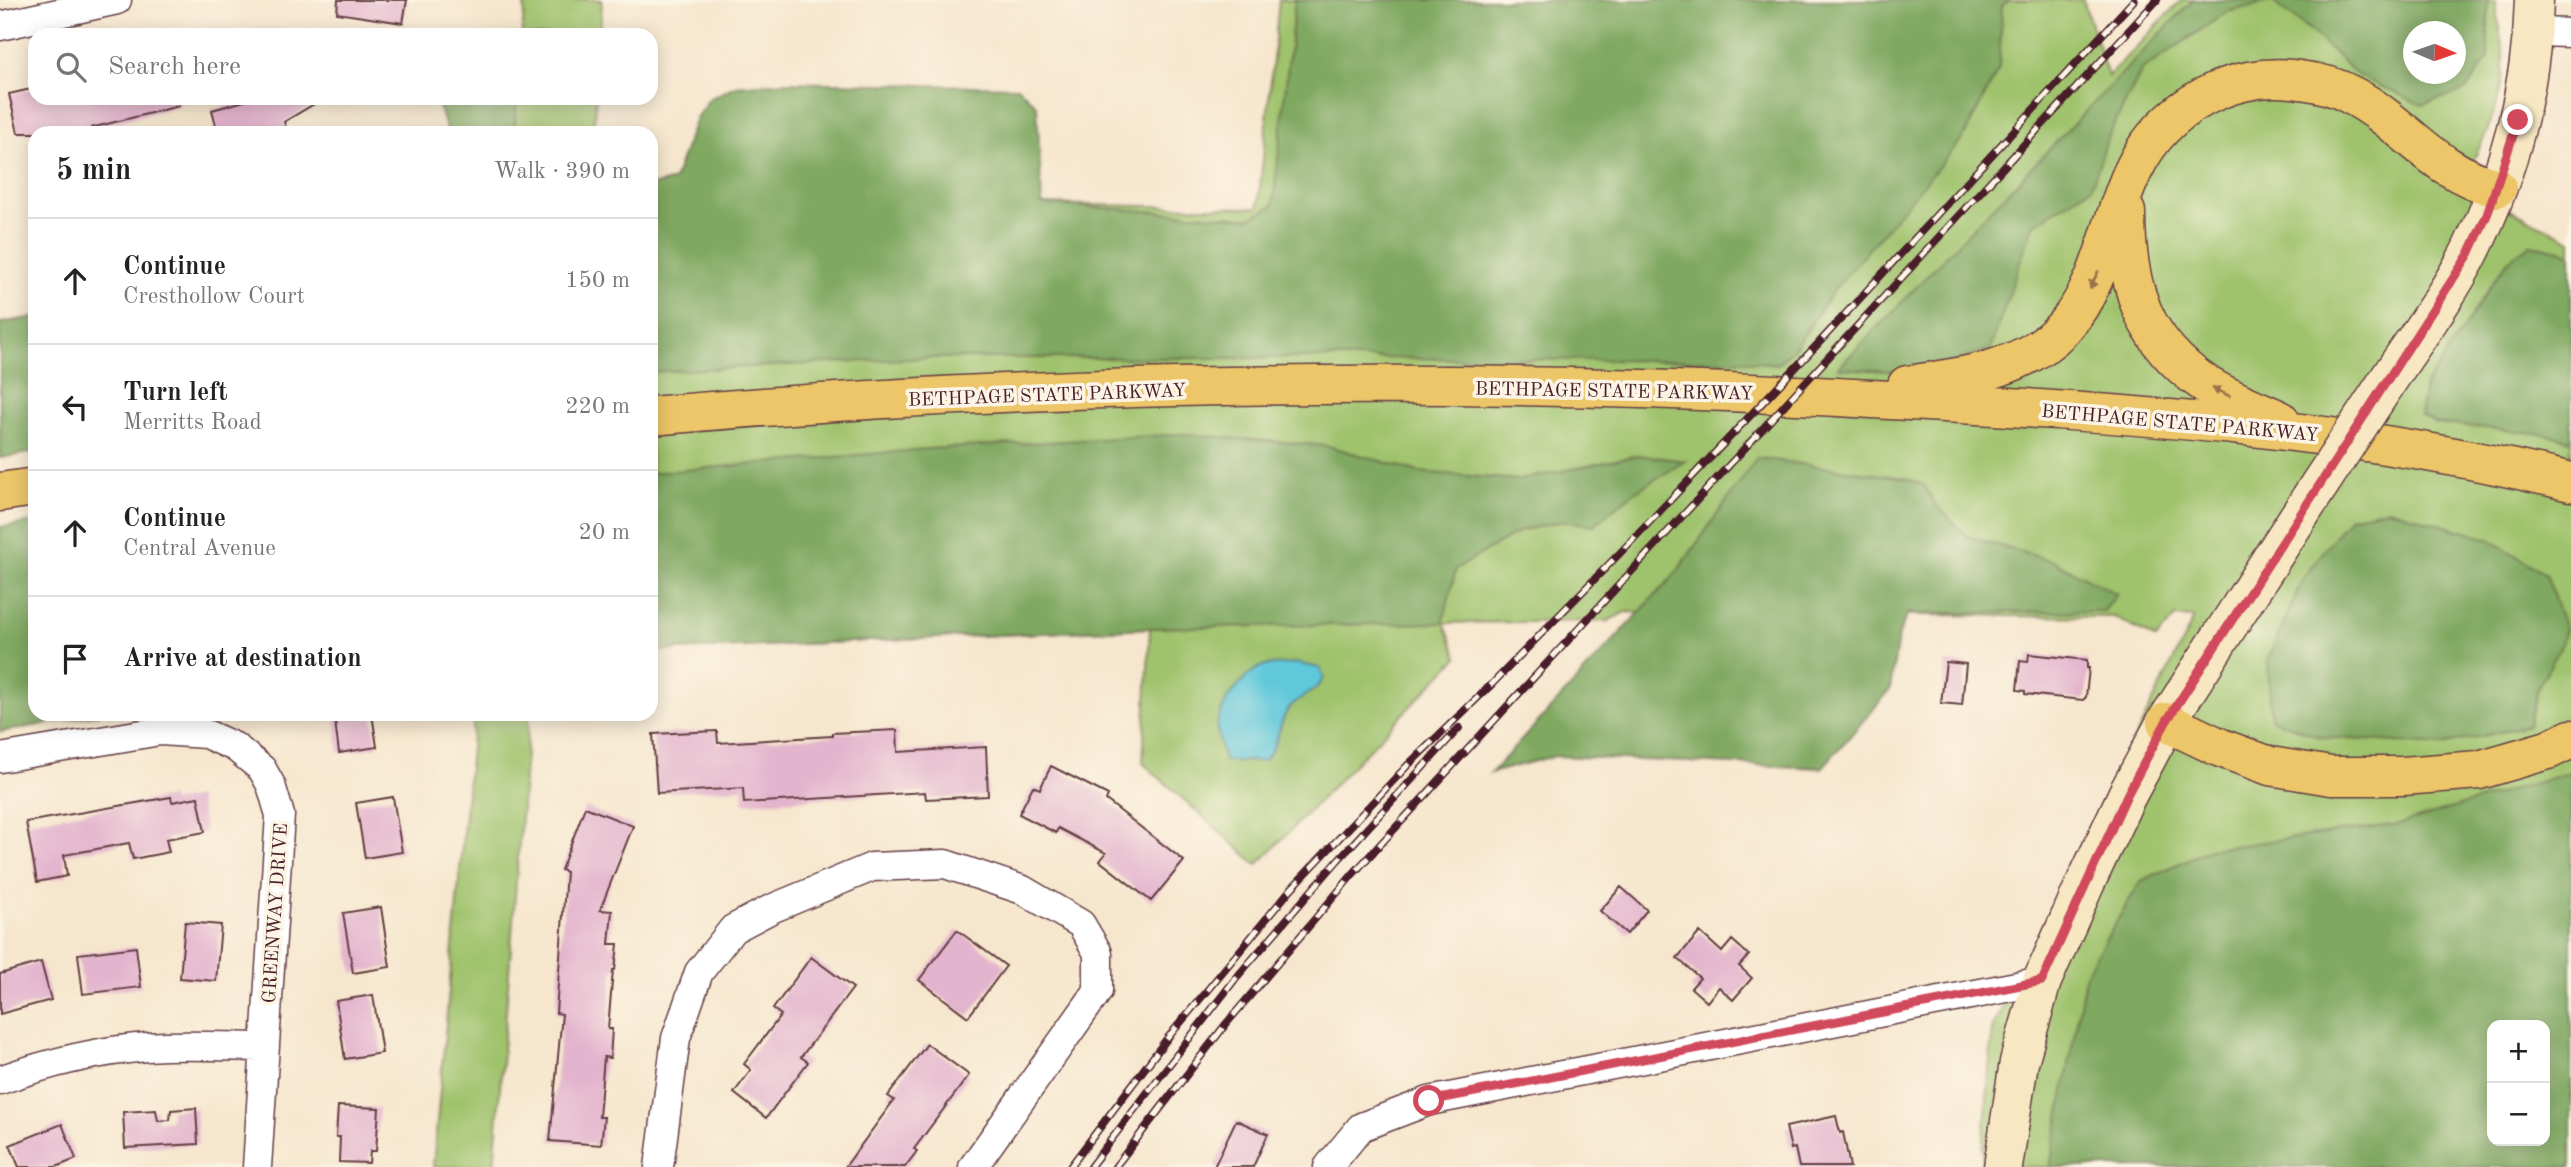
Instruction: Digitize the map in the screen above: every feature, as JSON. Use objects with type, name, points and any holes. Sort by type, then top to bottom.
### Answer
[{"type":"highway","points":[[1834,397],[1976,374],[2024,357],[2045,344],[2062,328],[2089,290],[2099,270],[2125,192],[2142,153],[2181,111],[2222,88],[2246,81],[2272,78],[2324,84],[2351,94],[2447,168],[2463,177],[2497,188]]},
{"type":"highway","points":[[2125,192],[2126,247],[2133,289],[2154,335],[2169,354],[2209,386],[2304,432]]},
{"type":"highway","name":"BETHPAGE STATE PARKWAY","points":[[658,415],[869,400],[1060,391],[1264,387],[1741,391],[2141,415],[2304,432],[2415,448],[2566,483]]},
{"type":"highway","points":[[0,492],[28,488]]},
{"type":"highway","points":[[2166,722],[2221,748],[2270,766],[2331,776],[2403,776],[2479,770],[2549,750],[2571,739]]},
{"type":"main road","points":[[2003,1167],[2020,1062],[2042,981],[2127,795],[2166,722],[2469,254],[2497,188],[2518,120],[2533,16]]},
{"type":"street","points":[[0,26],[117,0]]},
{"type":"street","points":[[2533,16],[2571,33]]},
{"type":"street","name":"GREENWAY DRIVE","points":[[0,758],[160,731],[206,734],[235,747],[262,769],[271,785],[280,815],[257,1167]]},
{"type":"street","points":[[659,1167],[676,1038],[699,972],[733,929],[771,909],[872,867],[945,864],[1023,890],[1081,924],[1098,953],[1098,991],[973,1167]]},
{"type":"street","points":[[1328,1167],[1361,1127],[1429,1101],[2042,981]]},
{"type":"street","points":[[0,1080],[38,1066],[99,1052],[149,1047],[265,1047]]},
{"type":"green space","points":[[525,0],[602,0],[600,28],[523,28]]},
{"type":"green space","points":[[1279,0],[2083,0],[2108,76],[2182,0],[2495,0],[2503,54],[2501,88],[2490,122],[2460,186],[2571,240],[2571,1167],[1982,1167],[1992,1029],[2194,618],[2175,617],[2156,639],[2114,617],[1625,612],[1608,621],[1444,623],[1458,657],[1257,865],[1143,763],[1150,628],[658,651],[658,225],[1042,204],[1258,208]]},
{"type":"green space","points":[[1295,0],[2010,0],[2002,6],[1999,68],[1963,138],[1833,291],[1797,345],[1778,364],[1745,361],[1360,358],[926,358],[658,372],[658,184],[674,180],[696,118],[709,99],[735,86],[784,82],[1018,87],[1037,106],[1042,204],[1250,218],[1273,205]]},
{"type":"green space","points":[[2193,0],[2488,0],[2488,58],[2466,90],[2422,105],[2358,76],[2310,30],[2272,1],[2227,12],[2142,70],[2108,137],[2091,188],[2033,225],[1990,349],[1920,373],[1838,368]]},
{"type":"green space","points":[[438,105],[516,105],[515,126],[446,126]]},
{"type":"green space","points":[[516,105],[595,105],[594,126],[515,126]]},
{"type":"green space","points":[[2529,245],[2561,250],[2571,255],[2571,440],[2543,434],[2435,423],[2420,415],[2425,386],[2507,262]]},
{"type":"green space","points":[[28,318],[28,453],[0,458],[0,323]]},
{"type":"green space","points":[[1184,434],[1328,446],[1419,472],[1519,480],[1639,455],[1685,461],[1633,493],[1594,525],[1562,521],[1520,531],[1456,569],[1443,623],[1150,628],[658,651],[658,472],[928,449]]},
{"type":"green space","points":[[1757,458],[1905,478],[1924,485],[1935,504],[1967,536],[2053,561],[2117,594],[2104,611],[1907,614],[1898,637],[1890,690],[1822,768],[1554,756],[1491,773],[1676,573]]},
{"type":"green space","points":[[2388,509],[2489,539],[2546,574],[2565,629],[2560,648],[2538,687],[2528,726],[2442,745],[2320,737],[2271,719],[2268,659],[2303,578],[2350,517]]},
{"type":"green space","points":[[28,523],[28,721],[61,721],[0,732],[0,527]]},
{"type":"green space","points":[[473,721],[528,721],[494,1167],[433,1167]]},
{"type":"green space","points":[[2571,772],[2571,1167],[2050,1167],[2086,972],[2141,881],[2210,849],[2400,824]]},
{"type":"water","points":[[1296,663],[1320,668],[1324,678],[1316,688],[1287,711],[1268,755],[1263,761],[1224,761],[1216,725],[1227,699],[1248,675],[1262,666]]},
{"type":"building","points":[[338,0],[407,0],[403,23],[337,13]]},
{"type":"building","points":[[28,90],[28,105],[179,106],[99,126],[28,126],[28,133],[18,133],[9,94]]},
{"type":"building","points":[[230,105],[312,105],[284,122],[285,126],[216,126],[212,110]]},
{"type":"building","points":[[2029,654],[2087,660],[2089,668],[2086,697],[2083,700],[2025,694],[2025,691],[2017,690],[2020,661],[2028,662]]},
{"type":"building","points":[[1946,662],[1966,664],[1962,705],[1941,703]]},
{"type":"building","points":[[335,721],[373,721],[377,747],[339,753]]},
{"type":"building","points":[[897,730],[898,752],[986,747],[988,796],[926,799],[925,792],[744,803],[743,788],[657,793],[653,734],[717,731],[718,743]]},
{"type":"building","points":[[1051,766],[1108,795],[1106,800],[1184,861],[1151,901],[1100,861],[1106,853],[1058,828],[1056,833],[1019,814],[1033,786],[1040,789]]},
{"type":"building","points":[[171,797],[172,802],[198,797],[205,832],[166,839],[169,852],[133,859],[129,843],[64,855],[67,876],[37,882],[26,822]]},
{"type":"building","points":[[393,797],[402,852],[365,858],[356,803]]},
{"type":"building","points":[[585,807],[633,826],[600,910],[612,911],[609,944],[618,944],[608,1029],[612,1029],[610,1058],[604,1057],[599,1117],[604,1117],[601,1145],[550,1141],[562,1014],[556,1013],[566,872],[561,870]]},
{"type":"building","points":[[1621,887],[1647,910],[1627,934],[1600,911]]},
{"type":"building","points":[[381,907],[390,967],[353,973],[343,913]]},
{"type":"building","points":[[185,922],[221,925],[216,981],[180,978]]},
{"type":"building","points":[[957,930],[1006,966],[968,1017],[919,980]]},
{"type":"building","points":[[1700,932],[1722,952],[1732,940],[1749,955],[1739,966],[1752,978],[1733,1000],[1719,987],[1707,1002],[1691,988],[1700,978],[1677,958]]},
{"type":"building","points":[[136,947],[141,987],[83,994],[78,954]]},
{"type":"building","points":[[811,957],[853,988],[801,1057],[808,1062],[766,1118],[734,1093],[751,1070],[744,1064],[781,1015],[773,1009]]},
{"type":"building","points":[[41,962],[51,1000],[0,1014],[0,974]]},
{"type":"building","points":[[373,995],[382,1053],[345,1059],[336,1001]]},
{"type":"building","points":[[927,1044],[969,1075],[914,1149],[917,1151],[905,1167],[845,1167],[894,1100],[888,1096]]},
{"type":"building","points":[[338,1106],[379,1108],[376,1151],[370,1151],[369,1163],[339,1162],[340,1137],[336,1137]]},
{"type":"building","points":[[196,1108],[198,1144],[125,1148],[123,1112],[156,1110],[158,1121],[170,1120],[171,1110]]},
{"type":"building","points":[[1836,1116],[1840,1133],[1843,1132],[1850,1167],[1799,1167],[1786,1127]]},
{"type":"building","points":[[1236,1120],[1268,1134],[1253,1167],[1214,1167]]},
{"type":"building","points":[[62,1124],[76,1159],[56,1167],[19,1167],[10,1145]]},
{"type":"railway","points":[[1070,1167],[1166,1040],[1291,889],[1407,766],[1492,684],[1620,553],[1816,346],[2134,0]]},
{"type":"railway","points":[[1115,1167],[1226,1024],[1353,874],[2157,0]]},
{"type":"railway","points":[[1090,1167],[1236,978],[1338,860],[1459,728]]},
{"type":"route","points":[[1429,1101],[2042,981],[2127,795],[2166,722],[2469,254],[2487,215],[2518,120]]}]
